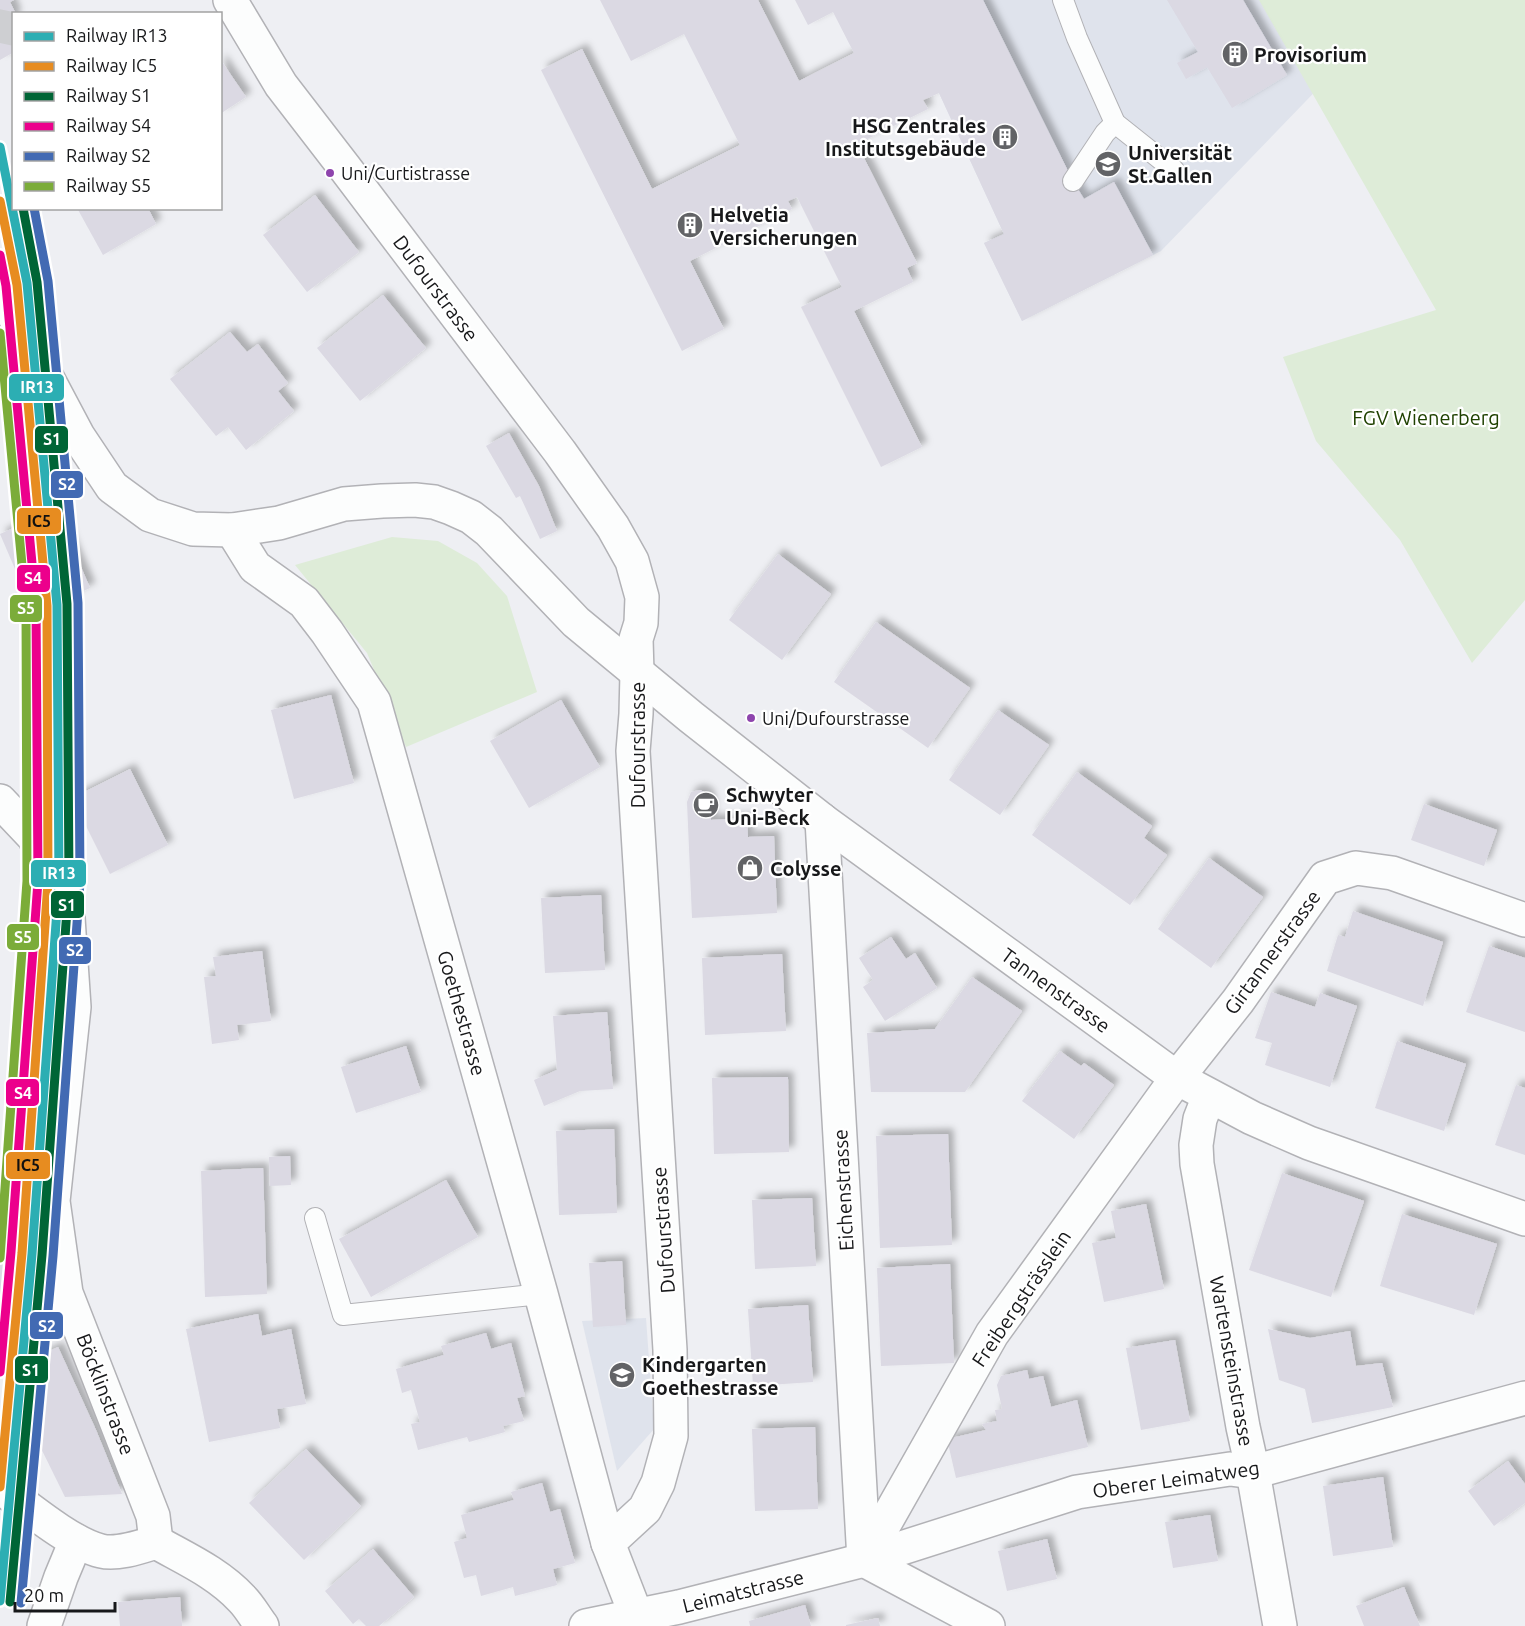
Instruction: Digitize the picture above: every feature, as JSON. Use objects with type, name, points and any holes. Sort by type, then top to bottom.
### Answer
[{"type":"street","name":"Dufourstrasse","points":[[236,3],[281,85],[560,452],[613,527],[632,561],[642,597],[641,623],[636,639],[636,714],[633,751],[670,1350],[671,1436],[658,1483],[645,1509],[608,1542]]},
{"type":"street","name":"Tannenstrasse","points":[[0,289],[78,436],[112,487],[150,515],[193,530],[232,530],[279,523],[344,504],[415,500],[434,502],[471,517],[489,531],[576,622],[637,673],[822,819],[1177,1078],[1252,1118],[1309,1143],[1525,1220]]},
{"type":"street","name":"Goethestrasse","points":[[232,530],[255,567],[303,602],[327,632],[374,702],[542,1294],[608,1542]]},
{"type":"street","name":"Böcklinstrasse","points":[[0,801],[34,837],[67,903],[74,1007],[53,1201],[66,1293],[153,1516],[156,1542]]},
{"type":"street","name":"Eichenstrasse","points":[[822,819],[864,1560]]},
{"type":"street","name":"Girtannerstrasse","points":[[1177,1078],[1238,1001],[1325,878],[1356,868],[1392,873],[1525,920]]},
{"type":"street","name":"Freibergsträsslein","points":[[864,1560],[992,1334],[1177,1078]]},
{"type":"street","name":"Wartensteinstrasse","points":[[1209,1096],[1200,1119],[1196,1145],[1197,1164],[1280,1626]]},
{"type":"street","name":"Oberer Leimatweg","points":[[864,1560],[1077,1492],[1230,1469],[1253,1472],[1520,1408]]},
{"type":"street","points":[[0,1487],[76,1541],[102,1551],[130,1550],[156,1542],[206,1569],[227,1584],[244,1601],[262,1626]]},
{"type":"street","points":[[44,1626],[76,1541]]},
{"type":"street","points":[[608,1542],[641,1620]]},
{"type":"street","points":[[864,1560],[988,1626]]},
{"type":"street","name":"Leimatstrasse","points":[[586,1626],[641,1620],[679,1607],[864,1560]]},
{"type":"lane","points":[[1063,0],[1110,128],[1174,170]]},
{"type":"lane","points":[[1073,181],[1110,128]]},
{"type":"lane","points":[[315,1218],[343,1315],[542,1294]]},
{"type":"shaded area","name":"Universität St.Gallen","points":[[889,0],[1289,0],[1333,73],[1161,251],[1022,321],[984,243],[1004,234],[939,93]]},
{"type":"shaded area","name":"Kindergarten Goethestrasse","points":[[646,1318],[654,1429],[617,1471],[582,1321]]},
{"type":"green space","name":"FGV Wienerberg","points":[[1259,0],[1525,0],[1525,600],[1472,663],[1400,540],[1316,441],[1283,357],[1436,310]]},
{"type":"green space","points":[[392,537],[438,541],[477,563],[507,596],[537,692],[406,747],[367,653],[295,565]]},
{"type":"building","points":[[0,0],[14,0],[10,2],[15,12],[12,12],[12,53],[0,60]]},
{"type":"building","name":"Helvetia Versicherungen","points":[[600,0],[758,0],[799,81],[854,53],[833,12],[808,25],[795,0],[983,0],[1084,199],[1114,182],[1153,255],[1022,321],[984,243],[1004,234],[939,93],[923,100],[928,109],[857,144],[917,263],[907,268],[913,282],[854,311],[922,447],[881,467],[801,307],[842,287],[797,197],[788,201],[792,209],[690,261],[724,329],[682,351],[541,70],[582,49],[652,189],[740,145],[684,34],[631,61]]},
{"type":"building","name":"Provisorium","points":[[1167,0],[1243,0],[1287,75],[1232,108],[1207,67],[1186,79],[1177,63],[1198,52]]},
{"type":"building","points":[[222,62],[246,97],[222,113]]},
{"type":"building","points":[[315,195],[359,252],[307,292],[263,235]]},
{"type":"building","points":[[78,210],[149,210],[156,224],[103,255]]},
{"type":"building","points":[[383,295],[426,348],[360,401],[317,348]]},
{"type":"building","points":[[230,332],[247,352],[258,344],[288,383],[278,391],[294,411],[246,450],[228,427],[216,436],[170,379]]},
{"type":"building","points":[[509,433],[539,486],[557,531],[540,539],[520,496],[516,498],[486,446]]},
{"type":"building","points":[[56,509],[90,588],[34,613],[0,534]]},
{"type":"building","points":[[778,554],[831,594],[782,660],[729,620]]},
{"type":"building","points":[[876,622],[970,688],[928,748],[834,682]]},
{"type":"building","points":[[331,695],[354,783],[294,799],[271,710]]},
{"type":"building","points":[[561,700],[600,767],[529,808],[490,741]]},
{"type":"building","points":[[998,710],[1049,745],[1000,815],[949,780]]},
{"type":"building","points":[[130,769],[168,845],[110,874],[72,798]]},
{"type":"building","points":[[1077,772],[1152,826],[1144,838],[1167,855],[1130,905],[1032,835]]},
{"type":"building","points":[[700,790],[708,794],[711,820],[747,818],[748,837],[774,836],[777,913],[692,918],[687,802],[691,792]]},
{"type":"building","points":[[1424,804],[1497,830],[1484,866],[1411,840]]},
{"type":"building","points":[[1209,858],[1263,897],[1211,968],[1158,929]]},
{"type":"building","points":[[601,895],[605,970],[545,973],[541,898]]},
{"type":"building","points":[[1353,911],[1443,942],[1423,1006],[1327,971],[1338,935],[1345,937]]},
{"type":"building","points":[[891,937],[906,959],[915,953],[937,988],[885,1021],[863,987],[873,980],[859,958]]},
{"type":"building","points":[[1489,946],[1525,958],[1525,1032],[1466,1012]]},
{"type":"building","points":[[262,951],[271,1021],[237,1025],[239,1040],[212,1044],[204,977],[216,976],[213,957]]},
{"type":"building","points":[[782,954],[786,1031],[705,1035],[702,958]]},
{"type":"building","points":[[972,977],[1022,1011],[965,1092],[871,1092],[867,1033],[935,1029]]},
{"type":"building","points":[[1271,992],[1315,1007],[1320,993],[1357,1006],[1330,1087],[1265,1065],[1272,1043],[1255,1038]]},
{"type":"building","points":[[607,1012],[613,1089],[580,1091],[544,1106],[534,1080],[557,1070],[553,1016]]},
{"type":"building","points":[[1397,1041],[1466,1064],[1444,1131],[1375,1108]]},
{"type":"building","points":[[406,1046],[421,1092],[356,1113],[341,1067]]},
{"type":"building","points":[[1060,1051],[1081,1066],[1084,1063],[1114,1085],[1074,1139],[1022,1101]]},
{"type":"building","points":[[788,1077],[789,1152],[714,1154],[712,1078]]},
{"type":"building","points":[[1516,1085],[1525,1088],[1525,1155],[1495,1145]]},
{"type":"building","points":[[614,1129],[617,1213],[559,1215],[556,1131]]},
{"type":"building","points":[[948,1134],[952,1245],[880,1248],[876,1136]]},
{"type":"building","points":[[290,1156],[291,1185],[270,1186],[269,1157]]},
{"type":"building","points":[[263,1168],[267,1294],[205,1297],[201,1171]]},
{"type":"building","points":[[1282,1173],[1364,1201],[1331,1297],[1249,1270]]},
{"type":"building","points":[[446,1180],[478,1237],[371,1297],[339,1239]]},
{"type":"building","points":[[812,1198],[816,1266],[755,1269],[752,1200]]},
{"type":"building","points":[[1146,1204],[1164,1289],[1104,1302],[1092,1243],[1116,1238],[1111,1211]]},
{"type":"building","points":[[17,1208],[57,1330],[7,1347],[0,1326],[0,1214]]},
{"type":"building","points":[[1402,1214],[1497,1244],[1474,1315],[1380,1286]]},
{"type":"building","points":[[622,1261],[626,1325],[593,1327],[589,1263]]},
{"type":"building","points":[[950,1264],[954,1363],[881,1366],[877,1268]]},
{"type":"building","points":[[808,1305],[813,1382],[753,1386],[748,1309]]},
{"type":"building","points":[[258,1314],[262,1336],[291,1329],[306,1404],[277,1409],[280,1428],[209,1442],[186,1329]]},
{"type":"building","points":[[1268,1329],[1310,1338],[1350,1331],[1356,1366],[1382,1363],[1393,1407],[1312,1423],[1305,1389],[1279,1380]]},
{"type":"building","points":[[486,1333],[491,1349],[511,1343],[525,1396],[517,1398],[524,1421],[503,1426],[505,1432],[469,1442],[467,1437],[418,1450],[411,1424],[420,1422],[411,1390],[402,1393],[396,1369],[444,1355],[441,1346]]},
{"type":"building","points":[[1175,1340],[1190,1421],[1141,1430],[1126,1348]]},
{"type":"building","points":[[58,1347],[122,1494],[65,1497],[4,1372]]},
{"type":"building","points":[[1027,1370],[1029,1379],[1043,1376],[1051,1407],[1077,1400],[1088,1447],[956,1478],[947,1439],[986,1430],[982,1424],[997,1421],[995,1410],[1002,1409],[997,1385],[1001,1376]]},
{"type":"building","points":[[815,1427],[818,1509],[755,1511],[752,1429]]},
{"type":"building","points":[[306,1449],[361,1506],[304,1560],[249,1503]]},
{"type":"building","points":[[1508,1461],[1525,1484],[1525,1503],[1494,1526],[1468,1491]]},
{"type":"building","points":[[1383,1477],[1393,1547],[1333,1556],[1323,1486]]},
{"type":"building","points":[[542,1483],[550,1512],[560,1509],[575,1563],[553,1569],[557,1585],[515,1596],[513,1587],[481,1596],[476,1575],[464,1578],[454,1542],[467,1538],[461,1515],[514,1500],[511,1492]]},
{"type":"building","points":[[1210,1515],[1218,1561],[1173,1568],[1165,1522]]},
{"type":"building","points":[[1047,1539],[1057,1579],[1007,1591],[998,1551]]},
{"type":"building","points":[[373,1549],[414,1597],[379,1626],[366,1626],[359,1619],[353,1624],[325,1591]]},
{"type":"building","points":[[1404,1587],[1420,1626],[1364,1626],[1356,1606]]},
{"type":"building","points":[[180,1597],[182,1626],[120,1626],[118,1602]]},
{"type":"building","points":[[805,1605],[811,1626],[750,1626],[749,1621]]},
{"type":"building","points":[[878,1618],[880,1626],[846,1626],[846,1625]]},
{"type":"tunnel","points":[[0,43],[9,0]]},
{"type":"rail line","name":"IR13","points":[[0,147],[12,207]]},
{"type":"rail line","name":"IC5","points":[[0,201],[17,285],[47,606],[48,882],[22,1253],[0,1487]]},
{"type":"rail line","name":"IR13","points":[[0,1601],[32,1254],[59,882],[57,605],[27,283],[13,210]]},
{"type":"rail line","name":"S1","points":[[10,1602],[42,1255],[69,882],[67,604],[37,282],[23,210]]},
{"type":"rail line","name":"S2","points":[[21,1603],[53,1256],[80,882],[78,603],[48,281],[34,210]]},
{"type":"rail line","name":"S4","points":[[0,255],[6,286],[36,606],[38,881],[0,1372]]},
{"type":"rail line","name":"S5","points":[[0,333],[26,607],[27,881],[0,1258]]},
{"type":"place","name":"Provisorium","points":[[1235,54]]},
{"type":"place","name":"HSG Zentrales Institutsgebäude","points":[[1005,137]]},
{"type":"place","name":"Universität St.Gallen","points":[[1108,164]]},
{"type":"place","name":"Uni/Curtistrasse","points":[[330,173]]},
{"type":"place","name":"Helvetia Versicherungen","points":[[690,225]]},
{"type":"place","name":"Uni/Dufourstrasse","points":[[751,718]]},
{"type":"place","name":"Schwyter Uni-Beck","points":[[706,805]]},
{"type":"place","name":"Colysse","points":[[750,868]]},
{"type":"place","name":"Kindergarten Goethestrasse","points":[[622,1375]]}]
